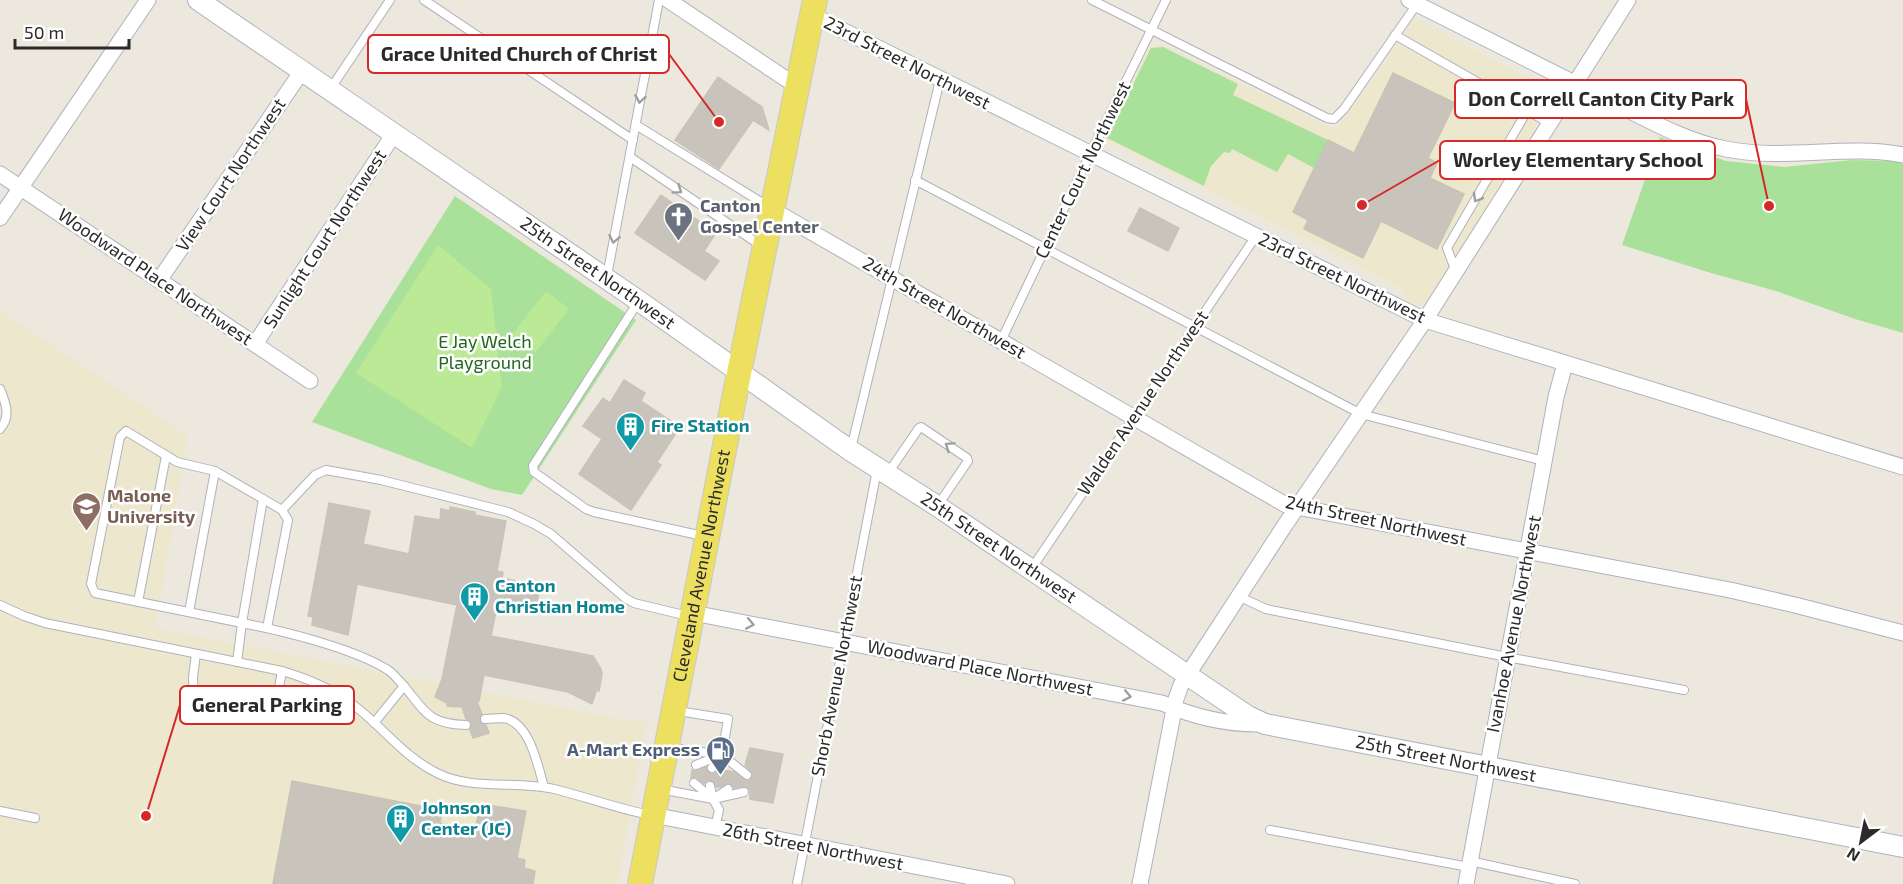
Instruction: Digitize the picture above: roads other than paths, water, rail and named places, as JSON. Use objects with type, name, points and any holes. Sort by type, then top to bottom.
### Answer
[{"type":"main road","name":"Cleveland Avenue Northwest","points":[[640,884],[739,373],[813,8]]},
{"type":"street","points":[[0,218],[148,0]]},
{"type":"street","name":"25th Street Northwest","points":[[198,0],[639,301],[851,451],[937,506],[1242,712],[1265,724],[1903,847]]},
{"type":"street","points":[[668,0],[798,87]]},
{"type":"street","points":[[1140,884],[1174,708],[1186,675],[1425,321],[1628,0]]},
{"type":"street","points":[[1415,1],[1691,139],[1726,150],[1754,154],[1856,151],[1903,155]]},
{"type":"street","name":"23rd Street Northwest","points":[[813,8],[940,80],[1425,321],[1903,467]]},
{"type":"street","name":"View Court Northwest","points":[[160,279],[302,71]]},
{"type":"street","name":"Sunlight Court Northwest","points":[[255,344],[394,134]]},
{"type":"street","name":"Woodward Place Northwest","points":[[0,174],[310,381]]},
{"type":"street","name":"24th Street Northwest","points":[[773,210],[1275,500],[1297,508],[1741,593],[1903,633]]},
{"type":"street","name":"Ivanhoe Avenue Northwest","points":[[1466,884],[1544,461],[1565,364]]},
{"type":"street","name":"Woodward Place Northwest","points":[[693,615],[1162,703],[1185,714],[1244,724],[1265,724]]},
{"type":"street","name":"26th Street Northwest","points":[[653,816],[1007,884]]},
{"type":"lane","points":[[330,90],[390,0]]},
{"type":"lane","points":[[424,0],[633,140]]},
{"type":"lane","points":[[606,279],[659,0]]},
{"type":"lane","points":[[1092,0],[1327,118],[1334,119],[1344,109],[1395,35],[1415,1]]},
{"type":"lane","name":"Center Court Northwest","points":[[1001,341],[1166,0]]},
{"type":"lane","points":[[1395,35],[1549,123]]},
{"type":"lane","points":[[851,451],[940,80]]},
{"type":"lane","points":[[1456,272],[1447,248],[1527,111]]},
{"type":"lane","points":[[636,125],[773,210]]},
{"type":"lane","points":[[630,157],[765,249]]},
{"type":"lane","points":[[915,180],[1361,414],[1544,461]]},
{"type":"lane","name":"Walden Avenue Northwest","points":[[1030,570],[1256,236]]},
{"type":"lane","points":[[639,301],[533,466],[534,472],[586,509],[707,537]]},
{"type":"lane","points":[[0,389],[7,413],[6,420],[0,429]]},
{"type":"lane","points":[[883,471],[921,428],[968,460],[937,506]]},
{"type":"lane","points":[[267,628],[288,520],[282,510],[216,471],[177,462],[126,431],[120,437],[91,584],[95,592],[267,628],[369,660],[390,671],[426,714],[436,721],[466,725]]},
{"type":"lane","points":[[138,602],[166,456]]},
{"type":"lane","points":[[282,510],[315,475],[326,470],[381,480],[496,509],[534,524],[550,534],[625,598],[634,603],[693,615]]},
{"type":"lane","points":[[189,612],[216,471]]},
{"type":"lane","name":"Shorb Avenue Northwest","points":[[797,884],[844,642],[883,471]]},
{"type":"lane","points":[[237,662],[263,499]]},
{"type":"lane","points":[[1238,596],[1266,609],[1684,690]]},
{"type":"lane","points":[[0,604],[45,623],[282,671],[304,678],[349,702],[407,754],[441,775],[463,781],[524,784],[653,816]]},
{"type":"lane","points":[[194,700],[193,677],[196,654]]},
{"type":"lane","points":[[274,715],[282,671]]},
{"type":"lane","points":[[374,723],[404,686]]},
{"type":"lane","points":[[674,710],[728,719],[722,755],[712,768]]},
{"type":"lane","points":[[484,719],[505,718],[516,724],[525,734],[533,748],[544,788]]},
{"type":"lane","points":[[667,747],[722,755],[747,775]]},
{"type":"lane","points":[[696,765],[722,755]]},
{"type":"lane","points":[[722,755],[731,772]]},
{"type":"lane","points":[[694,783],[713,799]]},
{"type":"lane","points":[[710,786],[719,810],[715,828]]},
{"type":"lane","points":[[659,789],[713,799],[744,792]]},
{"type":"lane","points":[[713,799],[728,789]]},
{"type":"lane","points":[[0,811],[35,818]]},
{"type":"lane","points":[[1270,830],[1575,884]]},
{"type":"place","name":"Grace United Church of Christ","points":[[719,122]]},
{"type":"place","name":"Worley Elementary School","points":[[1362,205]]},
{"type":"place","name":"Don Correll Canton City Park","points":[[1769,206]]},
{"type":"place","name":"Canton Gospel Center","points":[[679,242]]},
{"type":"place","name":"Fire Station","points":[[630,452]]},
{"type":"place","name":"Malone University","points":[[86,532]]},
{"type":"place","name":"Canton Christian Home","points":[[474,622]]},
{"type":"place","name":"A-Mart Express","points":[[721,776]]},
{"type":"place","name":"General Parking","points":[[146,816]]},
{"type":"place","name":"Johnson Center (JC)","points":[[400,844]]},
{"type":"park label","name":"E Jay Welch Playground","points":[[485,352]]}]
